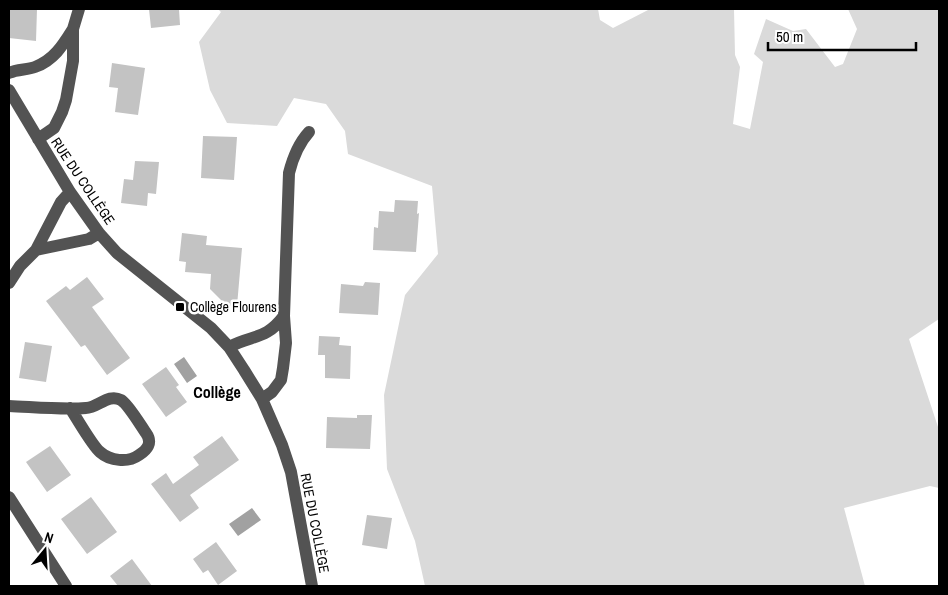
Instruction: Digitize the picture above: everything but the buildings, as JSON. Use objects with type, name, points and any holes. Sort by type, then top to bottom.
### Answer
[{"type":"street","name":"RUE DU COLLÈGE","points":[[78,9],[73,28],[73,60],[66,100],[54,128],[38,140],[70,192],[99,233],[117,253],[210,328],[229,347],[262,398],[282,444],[291,472],[312,586]]},
{"type":"street","name":"RUE DU COLLÈGE","points":[[9,72],[34,67],[51,59],[60,49],[73,28]]},
{"type":"street","points":[[9,90],[38,140]]},
{"type":"street","points":[[262,398],[272,392],[282,380],[286,343],[284,316],[289,173],[293,157],[301,141],[309,132]]},
{"type":"street","points":[[36,250],[61,202],[70,192]]},
{"type":"street","points":[[9,283],[14,263],[36,250],[89,239],[99,233]]},
{"type":"street","points":[[229,347],[238,342],[258,337],[275,328],[284,316]]},
{"type":"street","points":[[9,406],[85,408],[96,406],[109,398],[123,400],[148,436],[149,444],[146,450],[134,459],[125,461],[99,452],[70,408]]},
{"type":"street","points":[[9,497],[66,586]]},
{"type":"shaded area","points":[[218,9],[598,9],[600,20],[613,28],[650,9],[734,9],[735,55],[740,67],[733,124],[750,129],[763,62],[754,54],[766,19],[793,31],[806,29],[835,67],[843,64],[857,29],[848,9],[939,9],[939,319],[909,339],[939,430],[939,488],[930,486],[844,508],[865,586],[425,586],[415,541],[387,469],[384,395],[405,295],[438,254],[432,186],[348,154],[345,131],[326,104],[294,98],[277,126],[227,123],[210,90],[199,42],[221,12]]},
{"type":"shaded area","points":[[184,357],[197,376],[187,383],[174,364]]},
{"type":"shaded area","points":[[252,508],[261,520],[238,536],[229,524]]},
{"type":"place","name":"Collège Flourens","points":[[180,307]]},
{"type":"district","name":"Collège","points":[[217,392]]}]
